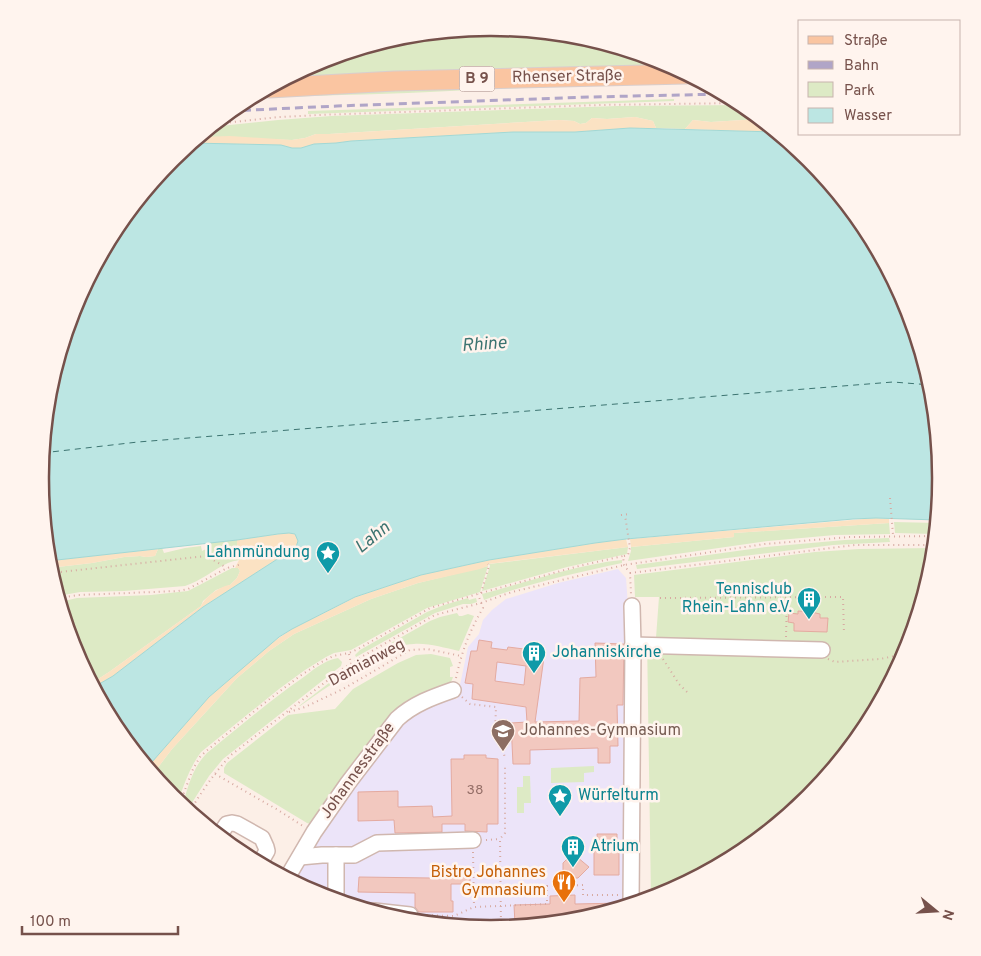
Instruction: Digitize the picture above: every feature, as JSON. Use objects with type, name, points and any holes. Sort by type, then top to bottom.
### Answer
[{"type":"main road","name":"Rhenser Straße","points":[[285,87],[395,81],[670,74]]},
{"type":"street","points":[[631,896],[632,606]]},
{"type":"street","points":[[633,645],[820,650]]},
{"type":"street","name":"Johannesstraße","points":[[291,872],[314,832],[397,718],[404,711],[420,702],[453,690]]},
{"type":"street","points":[[224,829],[227,824],[237,824],[262,838],[267,850],[263,857]]},
{"type":"street","points":[[300,856],[322,854],[354,855],[377,843],[473,840]]},
{"type":"street","points":[[336,855],[336,891]]},
{"type":"path","points":[[230,122],[279,117],[355,113],[599,105],[724,103]]},
{"type":"path","points":[[890,498],[893,536]]},
{"type":"path","points":[[621,515],[630,514]]},
{"type":"path","points":[[183,795],[192,769],[205,752],[263,704],[318,664],[333,656],[349,653],[430,608],[579,566],[628,555],[630,548],[625,515]]},
{"type":"path","points":[[194,806],[222,764],[319,686],[351,664],[435,615],[481,603],[512,592],[624,565],[765,544],[850,538],[928,536]]},
{"type":"path","points":[[630,573],[855,545],[927,545]]},
{"type":"path","points":[[59,572],[206,556],[227,568]]},
{"type":"path","points":[[623,556],[624,565],[630,573],[632,606]]},
{"type":"path","points":[[65,597],[178,591],[188,589],[227,568],[242,564]]},
{"type":"path","points":[[481,593],[488,564]]},
{"type":"path","points":[[478,594],[483,608],[473,625],[461,656],[453,690],[470,704],[496,707],[495,733],[500,733],[505,759]]},
{"type":"path","points":[[785,648],[787,597]]},
{"type":"path","points":[[660,598],[843,597],[844,634]]},
{"type":"path","points":[[660,645],[659,651],[670,671],[678,684],[688,693]]},
{"type":"path","name":"Damianweg","points":[[286,713],[306,707],[344,689],[410,650],[427,649],[461,656]]},
{"type":"path","points":[[820,650],[827,659],[835,662],[895,656]]},
{"type":"path","points":[[349,653],[351,664]]},
{"type":"path","points":[[474,907],[473,840],[500,839],[506,833],[505,764]]},
{"type":"path","points":[[215,774],[314,832]]},
{"type":"path","points":[[500,839],[501,920]]},
{"type":"path","points":[[430,915],[454,916],[474,907],[547,904],[547,886],[583,885],[584,895],[625,898]]},
{"type":"shaded area","name":"Johannes-Gymnasium","points":[[618,569],[626,578],[628,606],[627,898],[605,905],[548,916],[519,919],[462,919],[433,916],[376,905],[321,886],[295,874],[318,834],[403,719],[440,699],[457,699],[468,647],[479,634],[483,620],[492,610],[506,599],[558,583]]},
{"type":"green space","points":[[462,37],[519,37],[548,40],[605,51],[651,67],[299,80],[321,70],[376,51],[433,40]]},
{"type":"green space","points":[[678,78],[689,83],[532,87],[265,98],[276,92]]},
{"type":"green space","points":[[674,99],[674,101],[308,114],[308,111]]},
{"type":"green space","points":[[727,105],[748,120],[711,122],[693,120],[685,129],[656,128],[653,121],[635,117],[592,118],[586,123],[580,124],[574,121],[559,120],[316,134],[292,140],[210,137],[225,125],[278,120],[331,116],[617,106]]},
{"type":"green space","points":[[894,522],[929,523],[928,534],[895,533]]},
{"type":"green space","points":[[889,523],[890,534],[835,535],[768,541],[628,561],[631,547],[734,537],[734,533]]},
{"type":"green space","points":[[889,538],[890,542],[833,545],[637,569],[636,565],[766,547]]},
{"type":"green space","points":[[237,540],[237,550],[243,546],[257,551],[250,557],[228,563],[185,586],[124,591],[80,592],[65,595],[58,567],[124,557],[155,556],[158,549],[162,548],[164,553],[201,546],[202,551],[206,549],[206,543]]},
{"type":"green space","points":[[628,547],[627,554],[567,567],[482,591],[489,564]]},
{"type":"green space","points":[[926,548],[924,564],[909,620],[899,647],[873,699],[841,747],[823,769],[782,810],[736,845],[711,861],[651,889],[647,638],[656,638],[659,597],[635,597],[634,575],[815,552]]},
{"type":"green space","points":[[622,560],[622,563],[535,583],[484,600],[482,594],[569,570]]},
{"type":"green space","points":[[488,566],[480,592],[427,608],[351,650],[334,653],[326,657],[279,689],[201,752],[190,770],[181,793],[157,768],[172,749],[237,678],[269,651],[294,634],[371,599],[418,583]]},
{"type":"green space","points":[[232,568],[238,568],[240,571],[237,578],[230,585],[216,590],[203,601],[201,606],[97,679],[82,647],[66,600],[77,598],[151,595],[188,591]]},
{"type":"green space","points":[[468,598],[469,600],[476,598],[477,602],[463,604],[435,613],[356,657],[355,655],[360,650],[427,612]]},
{"type":"green space","points":[[457,613],[459,616],[468,614],[474,616],[459,651],[425,644],[402,646],[374,659],[299,706],[346,670],[368,656],[430,621]]},
{"type":"green space","points":[[431,654],[450,658],[453,666],[450,667],[450,677],[453,677],[450,685],[416,701],[314,825],[307,823],[224,773],[227,763],[288,715],[335,709],[353,689],[398,663],[416,655]]},
{"type":"green space","points":[[338,658],[342,662],[341,666],[223,759],[209,776],[192,803],[185,797],[194,771],[207,753],[265,706],[314,669]]},
{"type":"green space","points":[[594,766],[594,772],[584,773],[584,782],[551,783],[551,768]]},
{"type":"green space","points":[[523,776],[530,776],[531,803],[524,803],[524,813],[517,813],[517,787],[523,787]]},
{"type":"sand","points":[[635,117],[653,121],[656,128],[575,132],[513,132],[351,141],[314,144],[301,148],[281,145],[203,143],[211,137],[292,140],[316,134],[559,120],[574,121],[580,124],[586,123],[592,118]]},
{"type":"sand","points":[[693,120],[711,122],[748,120],[764,132],[685,129]]},
{"type":"sand","points":[[876,518],[889,519],[889,523],[734,533],[734,537],[631,547],[630,539]]},
{"type":"sand","points":[[292,533],[296,535],[298,541],[296,547],[203,607],[113,676],[100,684],[97,679],[201,606],[213,592],[230,585],[237,578],[240,571],[238,568],[235,568],[239,560],[245,560],[257,551],[243,546],[237,550],[237,540]]},
{"type":"sand","points":[[626,539],[628,547],[488,564],[488,566],[480,569],[418,583],[371,599],[294,634],[269,651],[237,678],[172,749],[157,768],[152,762],[209,697],[267,646],[292,629],[356,597],[421,575],[489,560]]},
{"type":"sand","points":[[158,549],[155,556],[124,557],[58,567],[56,560]]},
{"type":"water","points":[[630,128],[764,132],[782,146],[823,187],[841,209],[873,257],[899,309],[909,336],[924,392],[928,420],[932,478],[930,520],[853,519],[626,539],[489,560],[421,575],[355,597],[279,637],[209,697],[152,762],[123,723],[100,684],[113,676],[203,607],[296,547],[298,541],[295,534],[289,533],[56,560],[50,507],[49,478],[50,449],[57,392],[72,336],[82,309],[108,257],[123,233],[158,187],[203,143],[281,145],[301,148],[314,144],[351,141],[513,132],[575,132]]},
{"type":"building","name":"Tennisclub Rhein-Lahn e.V.","points":[[798,611],[820,614],[820,618],[828,618],[827,632],[794,631],[794,623],[788,622],[789,613],[798,614]]},
{"type":"building","points":[[479,640],[492,642],[491,648],[507,650],[508,647],[545,650],[535,722],[579,721],[580,678],[596,677],[595,643],[624,644],[623,705],[617,705],[618,746],[610,746],[610,763],[598,763],[598,748],[530,750],[530,764],[513,764],[511,723],[527,722],[526,707],[472,699],[473,684],[465,683],[471,651],[477,651]],"holes":[[[497,662],[526,666],[524,685],[495,681]]]},
{"type":"building","points":[[464,755],[486,755],[486,758],[498,759],[498,824],[487,824],[487,832],[465,831],[465,824],[442,824],[442,832],[395,833],[394,820],[358,821],[358,792],[398,791],[398,807],[432,806],[433,817],[452,816],[451,759],[464,759]]},
{"type":"building","points":[[597,834],[617,834],[619,875],[594,875],[594,848],[598,848]]},
{"type":"building","name":"Atrium","points":[[569,857],[577,857],[589,867],[578,878],[569,878],[563,872],[563,863]]},
{"type":"building","points":[[431,872],[470,872],[470,884],[451,884],[453,912],[419,912],[415,907],[415,893],[358,892],[359,877],[431,878]]},
{"type":"building","points":[[575,895],[575,904],[610,903],[548,916],[515,919],[514,905],[550,904],[550,896]]},
{"type":"ferry route","points":[[50,452],[138,442],[893,382],[922,384]]},
{"type":"railway","points":[[246,110],[710,94]]},
{"type":"place","name":"Lahnmündung","points":[[328,574]]},
{"type":"place","name":"Tennisclub Rhein-Lahn e.V.","points":[[809,620]]},
{"type":"place","name":"Johanniskirche","points":[[534,674]]},
{"type":"place","name":"Johannes-Gymnasium","points":[[503,752]]},
{"type":"place","name":"Würfelturm","points":[[560,817]]},
{"type":"place","name":"Atrium","points":[[573,868]]},
{"type":"place","name":"Bistro Johannes Gymnasium","points":[[564,903]]},
{"type":"water label","name":"Rhine","points":[[484,345]]},
{"type":"water label","name":"Lahn","points":[[373,538]]}]
